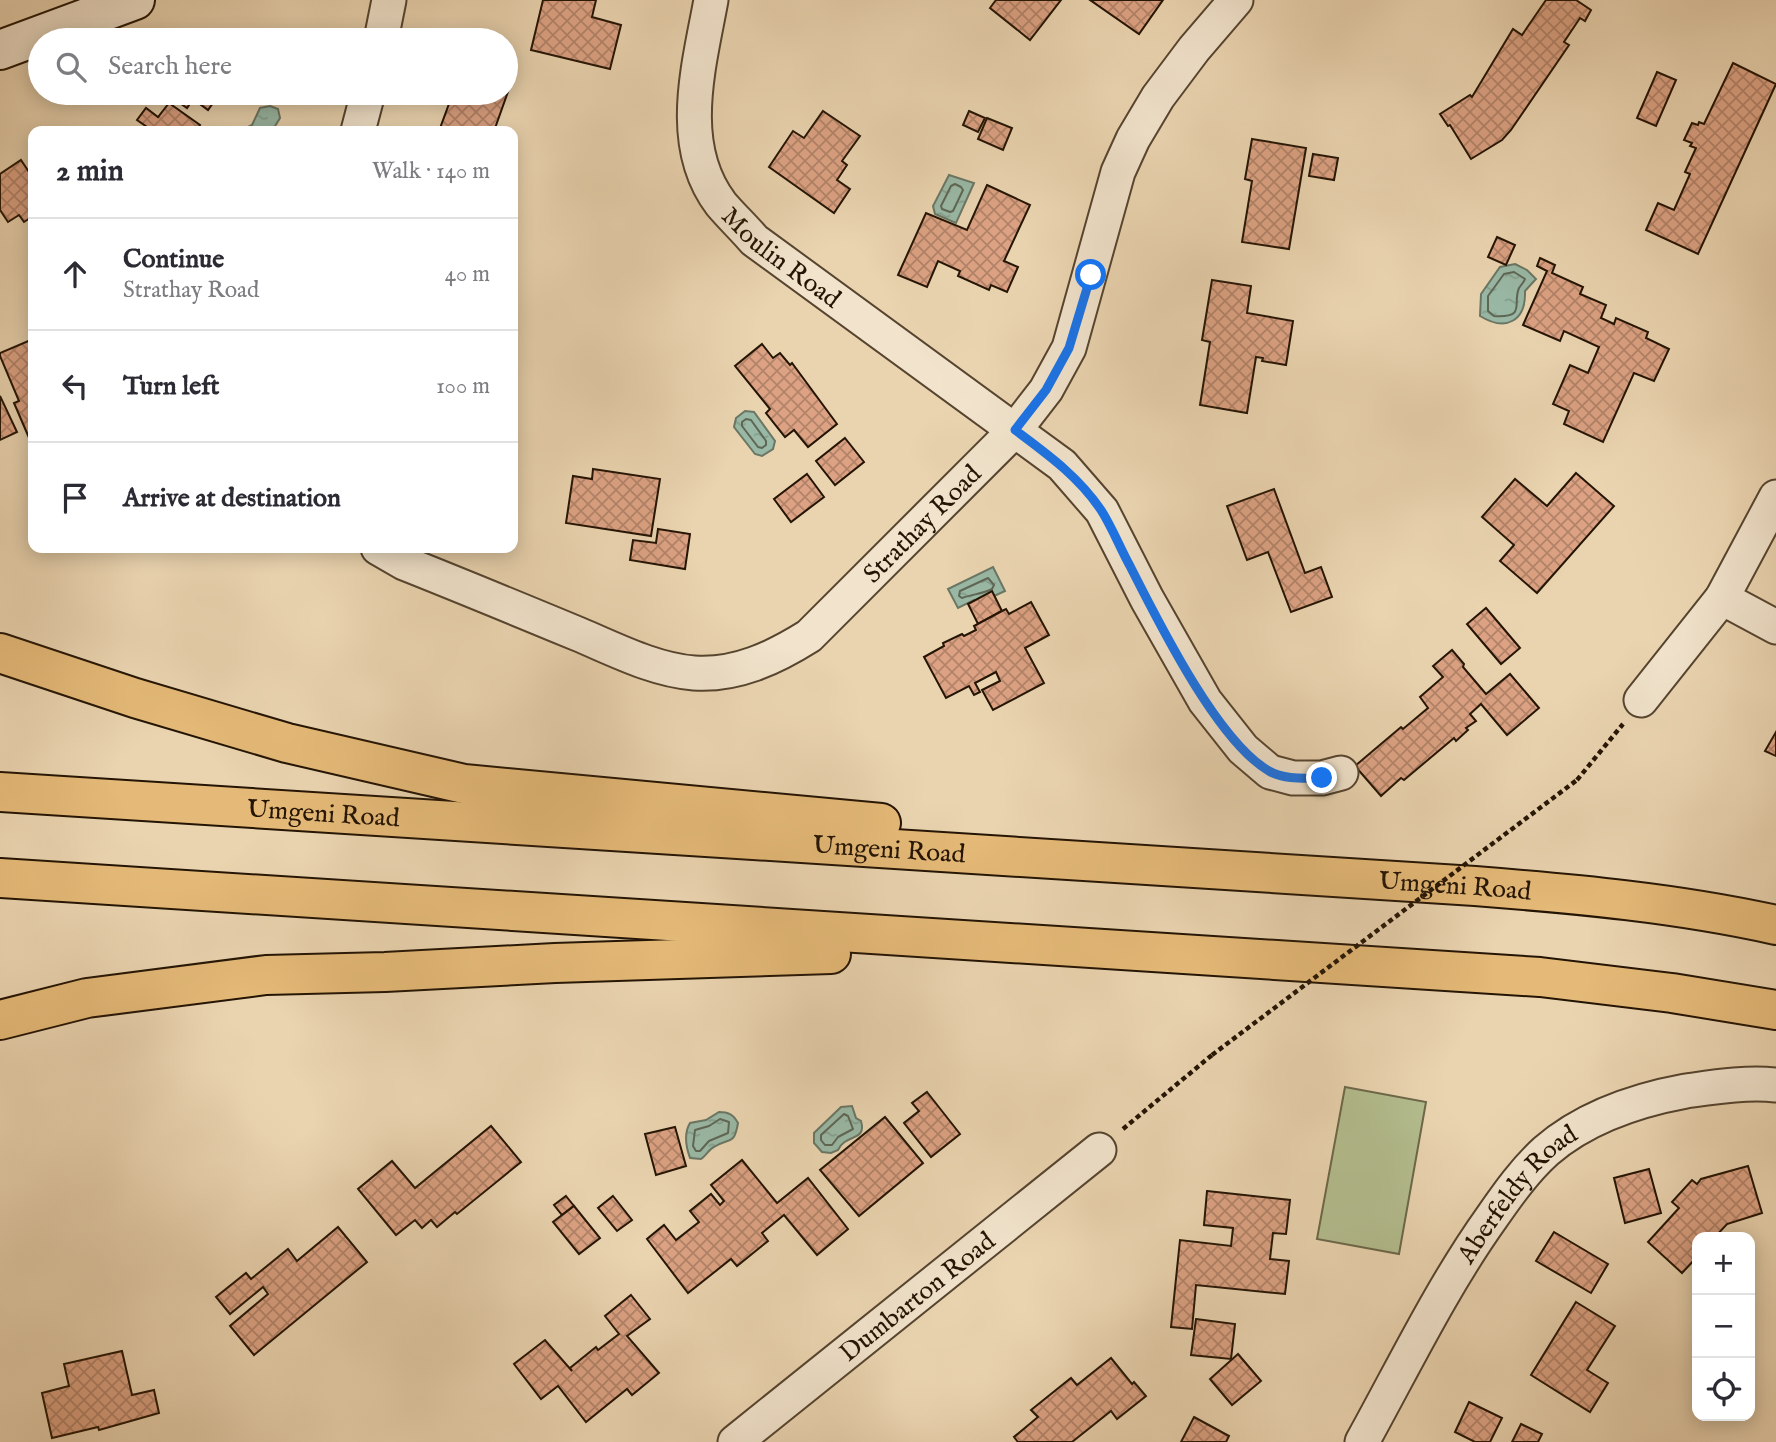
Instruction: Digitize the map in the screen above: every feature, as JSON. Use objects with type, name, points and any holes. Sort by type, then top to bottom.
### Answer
[{"type":"highway","points":[[0,653],[135,698],[287,743],[464,784],[1021,836],[1348,878]]},
{"type":"highway","name":"Umgeni Road","points":[[0,792],[1603,896],[1723,913],[1776,925]]},
{"type":"highway","points":[[0,878],[1540,977],[1672,993],[1776,1010]]},
{"type":"highway","points":[[0,1020],[87,998],[266,975],[555,963],[1064,948]]},
{"type":"main road","points":[[59,28],[135,0]]},
{"type":"main road","points":[[0,50],[28,40]]},
{"type":"street","points":[[383,28],[389,0]]},
{"type":"street","name":"Moulin Road","points":[[711,0],[697,75],[694,123],[698,158],[720,202],[754,240],[1062,465],[1102,511],[1147,599],[1205,701],[1242,749],[1270,772],[1293,778],[1322,778],[1341,773]]},
{"type":"street","name":"Strathay Road","points":[[387,553],[404,563],[649,663],[693,673],[726,672],[755,664],[785,651],[809,636],[1015,430],[1046,390],[1069,348],[1118,172],[1133,139],[1165,87],[1236,0]]},
{"type":"street","points":[[359,126],[365,105]]},
{"type":"street","points":[[1641,700],[1722,598],[1776,497]]},
{"type":"street","points":[[1722,598],[1776,627]]},
{"type":"street","name":"Aberfeldy Road","points":[[1362,1442],[1463,1258],[1510,1192],[1545,1152],[1577,1129],[1625,1108],[1670,1094],[1718,1086],[1776,1085]]},
{"type":"street","name":"Dumbarton Road","points":[[735,1442],[1099,1150]]},
{"type":"path","points":[[1099,1150],[1212,1055],[1577,780],[1641,700]]},
{"type":"shaded area","points":[[1345,1087],[1426,1102],[1399,1254],[1317,1239]]},
{"type":"water","points":[[270,106],[278,109],[280,118],[275,126],[250,126],[260,108]]},
{"type":"water","points":[[949,175],[974,183],[956,223],[935,214],[933,206]]},
{"type":"water","points":[[1515,264],[1536,279],[1525,291],[1522,310],[1518,316],[1513,321],[1498,323],[1480,316],[1481,294],[1500,267]]},
{"type":"water","points":[[745,411],[754,412],[775,441],[773,449],[762,456],[755,454],[734,427],[736,418]]},
{"type":"water","points":[[993,567],[1005,591],[977,604],[974,600],[958,608],[948,589]]},
{"type":"water","points":[[852,1106],[856,1118],[861,1121],[861,1132],[846,1141],[838,1150],[831,1153],[822,1152],[814,1143],[814,1133],[841,1107]]},
{"type":"water","points":[[719,1112],[730,1114],[736,1120],[738,1123],[735,1135],[712,1148],[701,1159],[690,1158],[686,1140],[690,1123],[706,1120]]},
{"type":"building","points":[[543,0],[596,0],[592,17],[621,25],[610,69],[531,50]]},
{"type":"building","points":[[996,0],[1061,0],[1030,40],[990,8]]},
{"type":"building","points":[[1090,0],[1163,0],[1139,34]]},
{"type":"building","points":[[1546,0],[1576,0],[1591,10],[1585,21],[1580,18],[1564,42],[1569,45],[1511,130],[1502,140],[1471,159],[1440,114],[1470,95],[1472,97],[1513,29],[1522,35]]},
{"type":"building","points":[[1733,63],[1776,84],[1698,254],[1646,230],[1658,203],[1674,210],[1690,174],[1685,172],[1696,148],[1684,140],[1692,123],[1704,124]]},
{"type":"building","points":[[1657,72],[1676,80],[1656,126],[1637,118]]},
{"type":"building","points":[[167,105],[172,105],[200,125],[146,126],[137,120],[146,108],[158,117]]},
{"type":"building","points":[[449,105],[503,105],[496,126],[441,126]]},
{"type":"building","points":[[823,111],[860,136],[842,161],[847,165],[837,180],[850,189],[834,213],[769,167],[793,131],[804,138]]},
{"type":"building","points":[[969,111],[985,118],[978,132],[963,125]]},
{"type":"building","points":[[987,118],[1012,128],[1003,150],[978,139]]},
{"type":"building","points":[[1252,139],[1306,148],[1289,249],[1242,242],[1252,181],[1245,179]]},
{"type":"building","points":[[1313,154],[1338,158],[1334,180],[1309,176]]},
{"type":"building","points":[[21,160],[28,170],[28,219],[24,222],[19,215],[8,222],[0,210],[0,174]]},
{"type":"building","points":[[987,185],[1030,205],[1004,261],[1018,267],[1007,292],[991,285],[989,290],[958,276],[960,271],[938,261],[927,287],[898,275],[926,213],[967,230]]},
{"type":"building","points":[[1497,237],[1515,245],[1506,265],[1488,257]]},
{"type":"building","points":[[1540,258],[1555,265],[1552,273],[1583,287],[1580,294],[1606,305],[1601,318],[1614,324],[1616,318],[1648,332],[1646,338],[1669,349],[1654,381],[1634,373],[1603,442],[1564,424],[1569,411],[1553,404],[1570,365],[1588,373],[1599,347],[1564,331],[1560,341],[1523,325],[1547,271],[1537,266]]},
{"type":"building","points":[[1212,280],[1251,286],[1247,313],[1293,321],[1286,365],[1262,361],[1263,358],[1256,357],[1247,413],[1200,405],[1210,342],[1202,340]]},
{"type":"building","points":[[28,341],[28,435],[14,403],[19,401],[0,353]]},
{"type":"building","points":[[762,344],[773,358],[780,353],[790,365],[792,363],[837,424],[808,447],[794,430],[785,437],[766,413],[770,409],[735,366]]},
{"type":"building","points":[[0,396],[17,432],[0,440]]},
{"type":"building","points":[[845,438],[864,462],[835,485],[816,461]]},
{"type":"building","points":[[593,469],[660,479],[651,536],[566,523],[573,476],[592,479]]},
{"type":"building","points":[[1576,473],[1614,506],[1537,593],[1500,561],[1514,545],[1482,517],[1515,479],[1547,506]]},
{"type":"building","points":[[807,474],[824,497],[791,522],[774,499]]},
{"type":"building","points":[[1274,489],[1305,573],[1321,567],[1332,597],[1291,612],[1268,552],[1247,560],[1227,506]]},
{"type":"building","points":[[658,529],[690,534],[685,569],[630,560],[633,540],[656,543]]},
{"type":"building","points":[[992,591],[1002,611],[978,624],[968,604]]},
{"type":"building","points":[[1031,602],[1049,635],[1025,648],[1044,683],[993,710],[982,690],[1000,681],[996,672],[975,683],[980,692],[974,695],[969,686],[946,698],[924,657],[944,646],[943,643],[976,630],[974,626],[1002,611],[1006,609],[1009,614]]},
{"type":"building","points":[[1486,608],[1520,648],[1501,664],[1467,624]]},
{"type":"building","points":[[1452,650],[1486,694],[1510,674],[1539,708],[1507,735],[1481,704],[1470,714],[1476,721],[1466,728],[1468,730],[1456,741],[1454,738],[1404,780],[1401,778],[1381,796],[1355,766],[1428,708],[1420,697],[1443,677],[1433,666]]},
{"type":"building","points":[[1776,732],[1776,756],[1765,751]]},
{"type":"building","points":[[927,1092],[960,1134],[931,1157],[904,1123],[919,1111],[912,1103]]},
{"type":"building","points":[[885,1117],[923,1163],[859,1216],[820,1170]]},
{"type":"building","points":[[491,1126],[521,1162],[437,1227],[431,1220],[422,1228],[415,1220],[396,1235],[358,1189],[392,1161],[415,1188]]},
{"type":"building","points":[[675,1127],[686,1166],[656,1175],[645,1134]]},
{"type":"building","points":[[742,1160],[777,1203],[808,1178],[848,1229],[817,1255],[784,1215],[762,1233],[768,1241],[737,1266],[731,1259],[688,1293],[647,1239],[664,1225],[676,1240],[699,1222],[690,1211],[711,1194],[720,1205],[724,1201],[711,1185]]},
{"type":"building","points":[[1748,1166],[1762,1213],[1727,1224],[1720,1232],[1692,1232],[1692,1262],[1682,1273],[1648,1242],[1679,1208],[1672,1202],[1692,1180],[1697,1184],[1701,1179]]},
{"type":"building","points":[[1649,1169],[1661,1213],[1625,1223],[1614,1178]]},
{"type":"building","points":[[1207,1191],[1290,1200],[1286,1234],[1273,1233],[1270,1259],[1289,1261],[1285,1294],[1196,1285],[1192,1329],[1171,1327],[1180,1240],[1231,1246],[1233,1228],[1204,1225]]},
{"type":"building","points":[[566,1196],[574,1206],[562,1215],[554,1205]]},
{"type":"building","points":[[613,1196],[632,1220],[617,1231],[598,1208]]},
{"type":"building","points":[[574,1206],[600,1238],[579,1254],[553,1222]]},
{"type":"building","points":[[338,1227],[367,1262],[254,1355],[230,1326],[268,1294],[263,1287],[230,1314],[216,1297],[246,1273],[251,1279],[288,1249],[297,1261]]},
{"type":"building","points":[[1554,1232],[1608,1264],[1591,1293],[1536,1261]]},
{"type":"building","points":[[631,1295],[650,1319],[627,1336],[659,1373],[632,1395],[627,1389],[586,1422],[558,1386],[541,1399],[514,1364],[545,1340],[572,1371],[570,1368],[596,1347],[598,1350],[619,1334],[605,1316]]},
{"type":"building","points":[[1576,1302],[1615,1326],[1587,1370],[1608,1383],[1590,1412],[1531,1375]]},
{"type":"building","points":[[1196,1319],[1235,1324],[1231,1359],[1191,1355]]},
{"type":"building","points":[[122,1351],[132,1395],[154,1390],[159,1413],[99,1430],[98,1427],[52,1438],[42,1393],[69,1386],[64,1364]]},
{"type":"building","points":[[1238,1354],[1261,1381],[1232,1405],[1210,1379]]},
{"type":"building","points":[[1111,1358],[1132,1384],[1134,1382],[1146,1396],[1117,1419],[1111,1411],[1072,1442],[1018,1442],[1014,1437],[1038,1417],[1031,1410],[1071,1378],[1077,1385]]},
{"type":"building","points":[[1469,1402],[1502,1418],[1490,1442],[1475,1442],[1455,1432]]},
{"type":"building","points":[[1194,1417],[1229,1436],[1226,1442],[1181,1442]]},
{"type":"building","points":[[1521,1424],[1542,1434],[1538,1442],[1512,1442]]},
{"type":"route","points":[[1091,275],[1069,348],[1046,390],[1015,430],[1062,465],[1102,511],[1147,599],[1205,701],[1242,749],[1270,772],[1293,778],[1322,778]]}]
